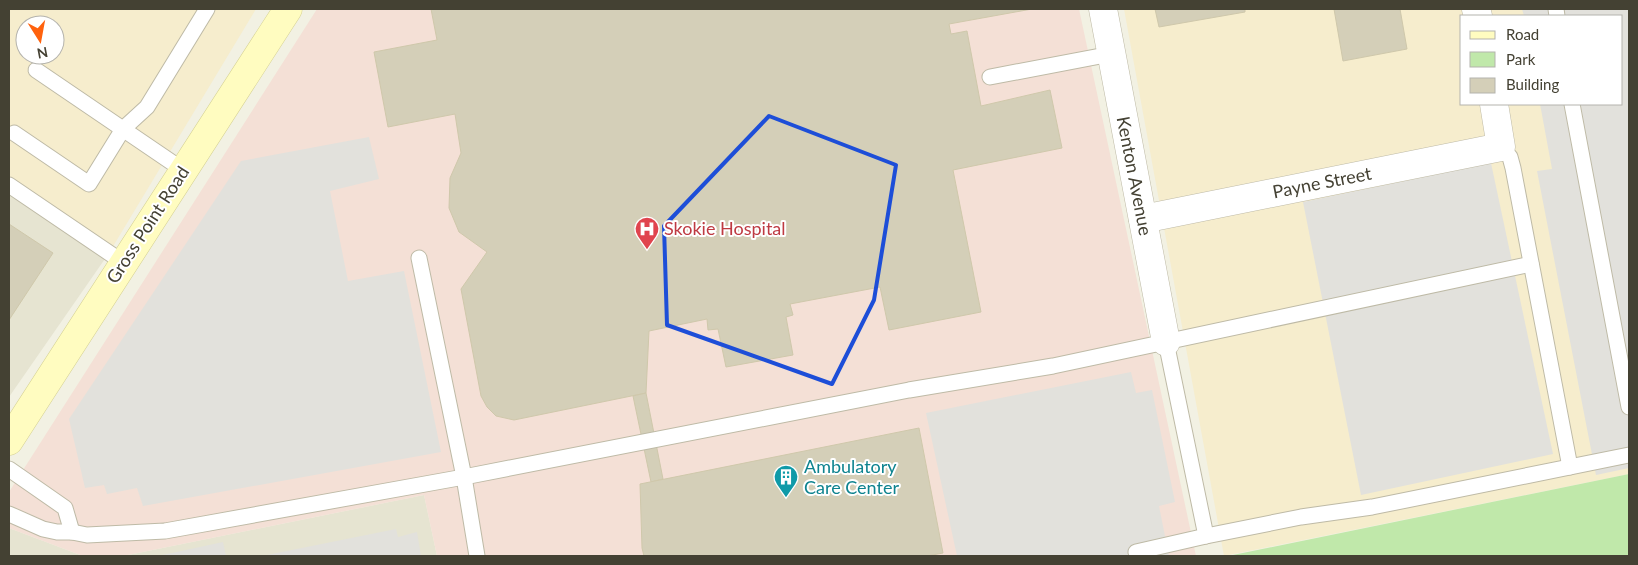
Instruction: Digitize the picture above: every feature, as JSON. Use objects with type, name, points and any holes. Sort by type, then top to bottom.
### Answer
[{"type":"main road","name":"Gross Point Road","points":[[9,441],[286,9]]},
{"type":"street","name":"Kenton Avenue","points":[[1103,9],[1166,342]]},
{"type":"street","points":[[1494,105],[1502,147]]},
{"type":"street","name":"Payne Street","points":[[1143,219],[1502,147]]},
{"type":"lane","points":[[14,133],[89,184],[123,129],[148,107],[207,9]]},
{"type":"lane","points":[[990,77],[1111,54]]},
{"type":"lane","points":[[36,70],[184,170]]},
{"type":"lane","points":[[1572,105],[1629,407]]},
{"type":"lane","points":[[1502,147],[1510,157],[1513,168],[1570,467]]},
{"type":"lane","points":[[9,185],[124,263]]},
{"type":"lane","points":[[420,258],[464,477],[477,556]]},
{"type":"lane","points":[[9,514],[43,529],[57,532],[87,535],[165,531],[464,477],[908,390],[1053,366],[1532,264]]},
{"type":"lane","points":[[1166,342],[1206,536]]},
{"type":"lane","points":[[1136,552],[1301,516],[1372,507],[1629,455]]},
{"type":"lane","points":[[9,469],[65,508],[72,532]]},
{"type":"highlighted area","points":[[769,116],[896,165],[874,300],[832,384],[667,325],[664,226]]},
{"type":"shaded area","points":[[9,9],[256,9],[109,253],[11,186],[9,177]]},
{"type":"shaded area","name":"Skokie Hospital","points":[[317,9],[1079,9],[1196,556],[437,556],[424,495],[123,556],[83,556],[9,528],[9,492]]},
{"type":"shaded area","points":[[1124,9],[1629,9],[1629,474],[1224,556]]},
{"type":"shaded area","points":[[1522,9],[1629,9],[1629,468],[1596,475],[1537,171],[1552,169],[1540,105],[1623,105],[1623,15],[1524,15]]},
{"type":"shaded area","points":[[369,137],[379,179],[330,191],[348,281],[404,271],[441,452],[143,506],[137,488],[107,494],[104,485],[85,488],[69,419],[241,161]]},
{"type":"shaded area","points":[[1491,163],[1553,454],[1361,495],[1303,202]]},
{"type":"shaded area","points":[[9,177],[11,186],[109,253],[9,397]]},
{"type":"shaded area","points":[[1131,372],[1136,393],[1152,390],[1175,502],[1159,506],[1169,556],[957,556],[926,413]]},
{"type":"shaded area","points":[[424,495],[437,556],[123,556]]},
{"type":"shaded area","points":[[9,528],[83,556],[9,556]]},
{"type":"shaded area","points":[[396,529],[398,537],[417,532],[421,556],[262,556]]},
{"type":"shaded area","points":[[223,542],[226,556],[158,556]]},
{"type":"green space","points":[[1629,474],[1629,556],[1228,556]]},
{"type":"building","points":[[431,9],[1032,9],[949,24],[951,34],[967,31],[981,106],[1050,90],[1062,148],[953,170],[981,312],[889,330],[880,287],[790,304],[793,315],[786,317],[793,355],[726,367],[718,329],[708,330],[707,319],[649,331],[646,393],[514,420],[496,416],[487,407],[481,396],[461,289],[487,252],[459,232],[449,208],[450,178],[461,153],[455,114],[388,127],[374,52],[437,40]]},
{"type":"building","points":[[1155,9],[1245,9],[1245,12],[1159,27]]},
{"type":"building","points":[[1334,9],[1400,9],[1407,49],[1343,61]]},
{"type":"building","points":[[9,224],[53,253],[9,320]]},
{"type":"building","points":[[646,393],[663,479],[651,482],[633,396]]},
{"type":"building","name":"Ambulatory Care Center","points":[[919,428],[943,553],[927,556],[644,556],[642,548],[640,484]]},
{"type":"place","name":"Skokie Hospital","points":[[647,250]]},
{"type":"place","name":"Ambulatory Care Center","points":[[786,498]]}]
